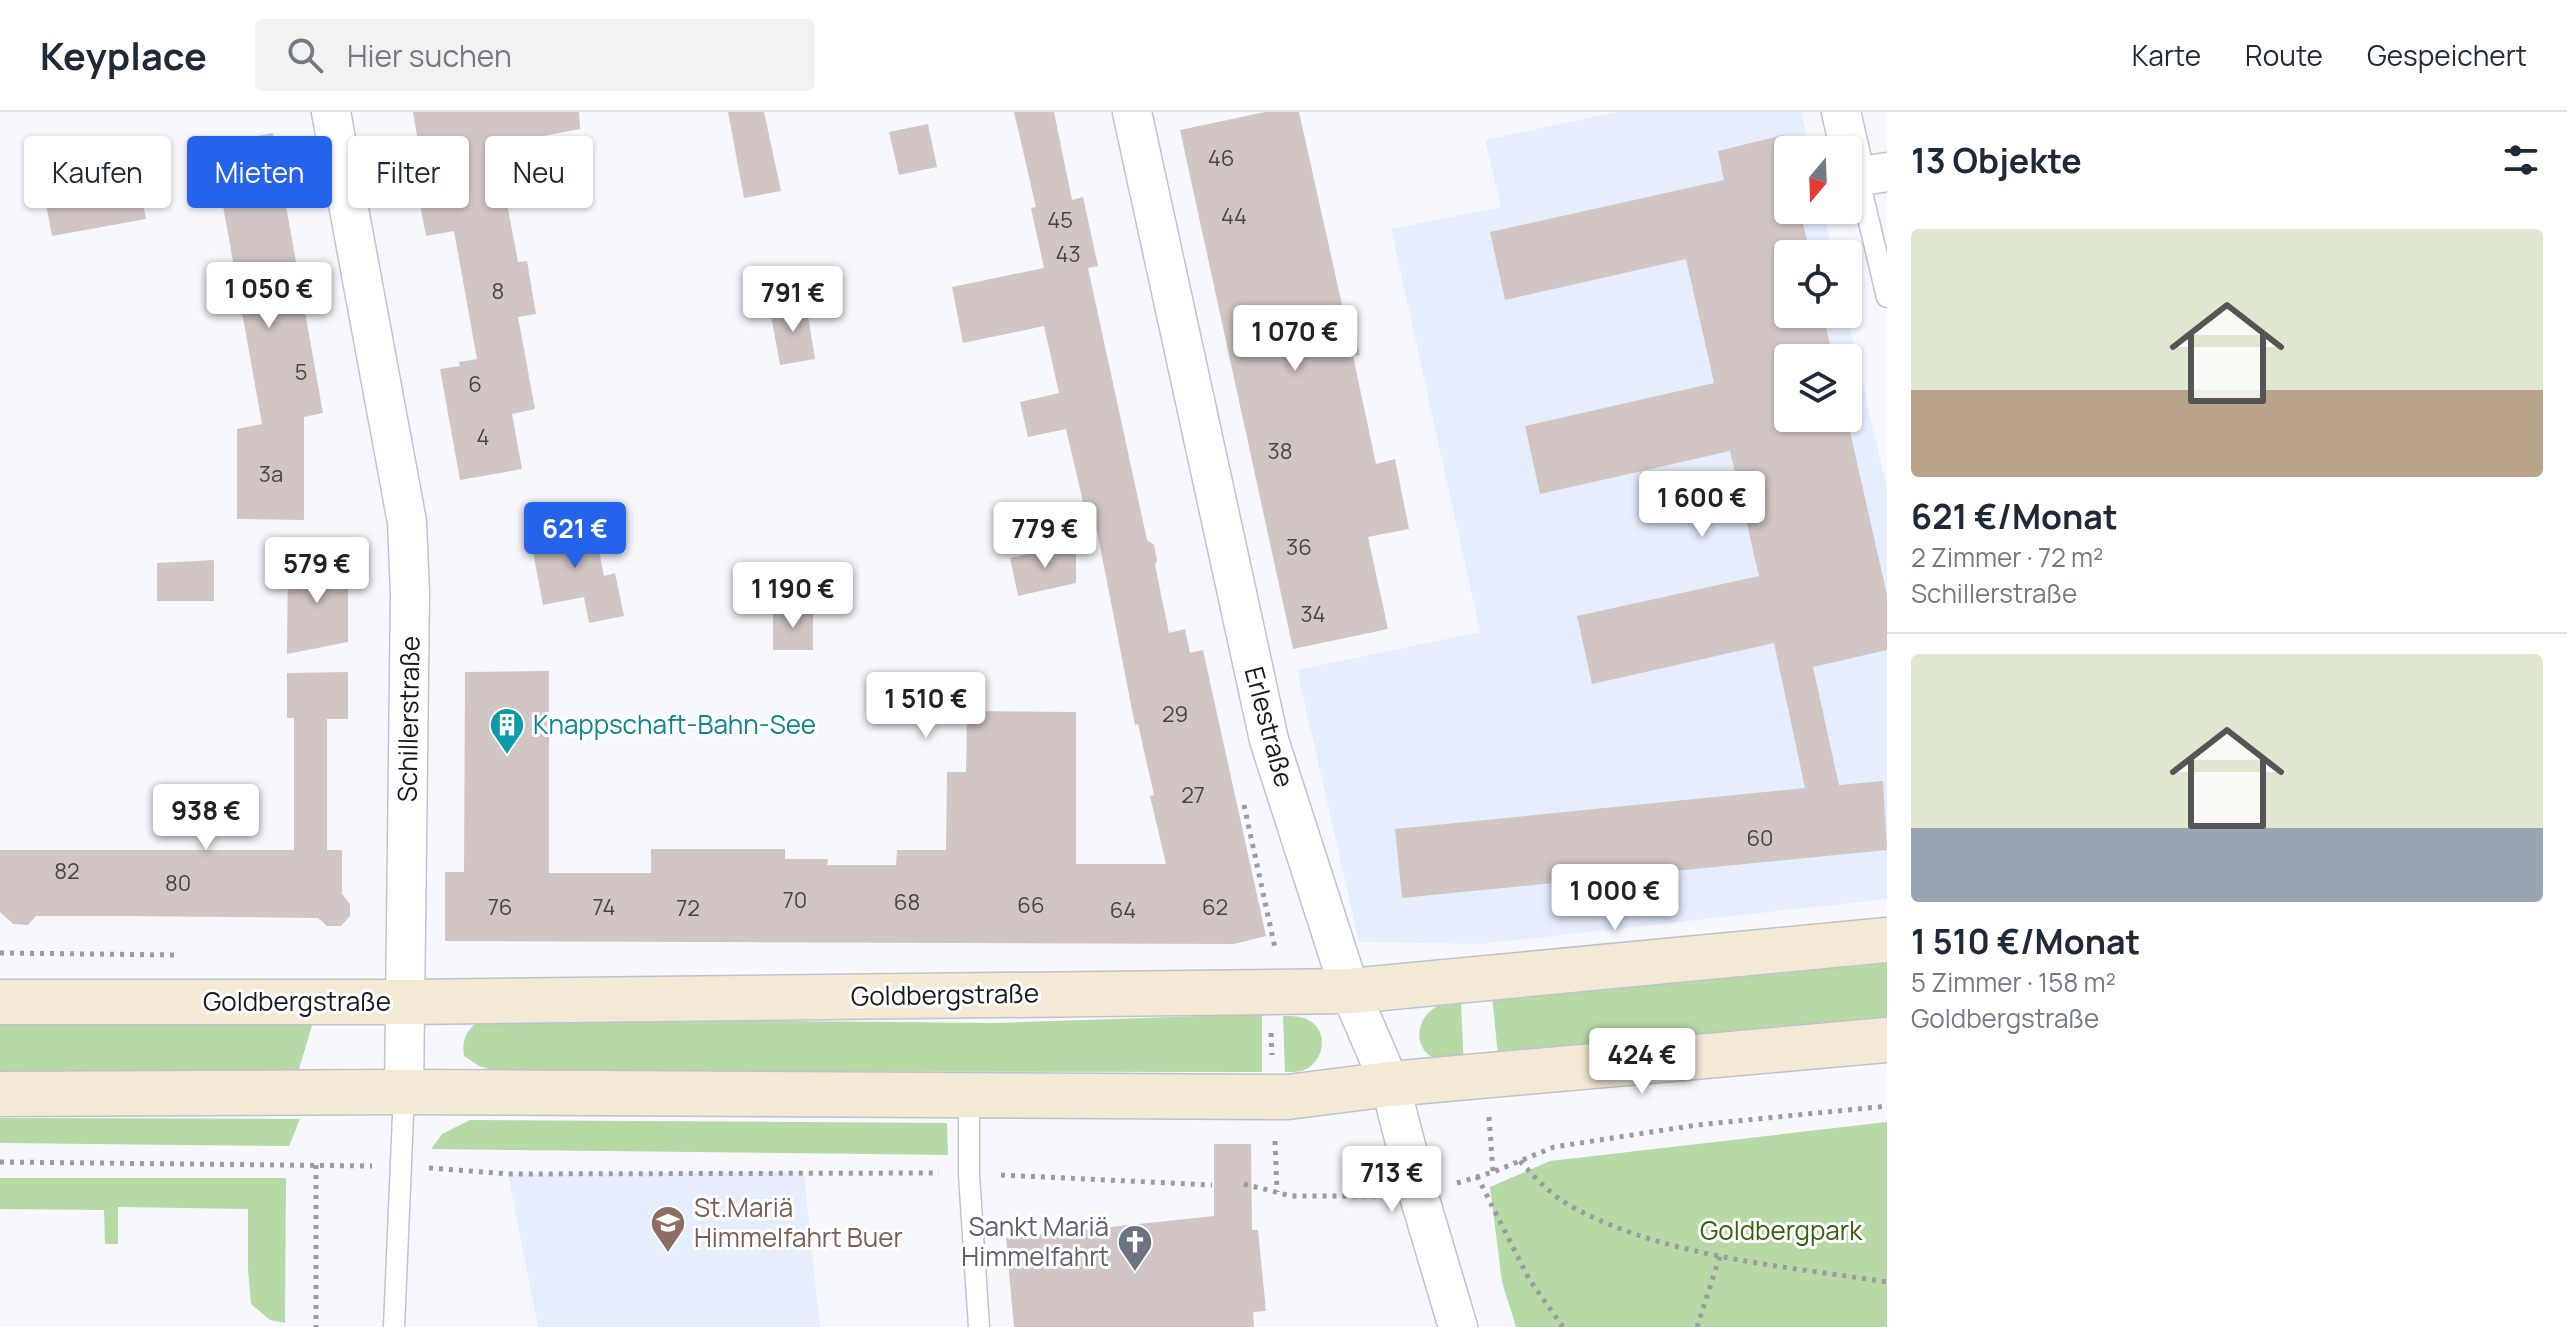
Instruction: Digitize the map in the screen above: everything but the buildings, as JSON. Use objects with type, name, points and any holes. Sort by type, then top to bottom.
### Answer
[{"type":"street","name":"Schillerstraße","points":[[331,112],[407,522],[410,593],[404,1092]]},
{"type":"street","name":"Erlestraße","points":[[1132,112],[1269,740],[1350,991],[1390,1084],[1458,1327]]},
{"type":"street","points":[[1841,112],[1872,174]]},
{"type":"street","name":"Goldbergstraße","points":[[0,1002],[407,1002],[1350,991],[1887,940]]},
{"type":"street","points":[[0,1094],[404,1092],[1288,1097],[1390,1084],[1887,1040]]},
{"type":"lane","points":[[1872,174],[1887,297]]},
{"type":"lane","points":[[394,1327],[404,1092]]},
{"type":"lane","points":[[969,1095],[969,1174],[979,1327]]},
{"type":"path","points":[[1244,1184],[1291,1196],[1419,1196],[1493,1172],[1554,1147],[1697,1125],[1887,1106]]},
{"type":"path","points":[[1520,1161],[1543,1186],[1574,1208],[1662,1242],[1720,1255],[1887,1282]]},
{"type":"path","points":[[0,1162],[399,1166],[508,1174],[969,1174],[1212,1185]]},
{"type":"path","points":[[316,1165],[316,1327]]},
{"type":"path","points":[[1477,1176],[1529,1279],[1563,1327]]},
{"type":"path","points":[[1697,1327],[1720,1255]]},
{"type":"shaded area","points":[[1616,112],[1801,112],[1807,136],[1774,136],[1774,224],[1826,224],[1830,240],[1774,240],[1774,328],[1850,328],[1854,344],[1774,344],[1774,432],[1862,432],[1862,380],[1887,490],[1887,899],[1481,944],[1359,942],[1297,670],[1480,632],[1391,229],[1501,207],[1485,140]]},
{"type":"shaded area","name":"St.Mariä Himmelfahrt Buer","points":[[804,1172],[820,1327],[538,1327],[508,1174]]},
{"type":"green space","points":[[1887,957],[1887,1028],[1499,1066],[1492,996]]},
{"type":"green space","points":[[1461,1002],[1464,1070],[1433,1058],[1424,1050],[1419,1037],[1422,1023],[1430,1011],[1442,1005]]},
{"type":"green space","points":[[1262,1014],[1262,1072],[495,1071],[479,1066],[464,1056],[463,1050],[465,1037],[477,1022],[587,1019],[992,1023]]},
{"type":"green space","points":[[1283,1016],[1306,1019],[1318,1028],[1321,1035],[1319,1055],[1304,1070],[1285,1072]]},
{"type":"green space","points":[[0,1019],[313,1022],[297,1076],[0,1071]]},
{"type":"green space","points":[[0,1118],[300,1119],[289,1146],[0,1143]]},
{"type":"green space","points":[[470,1120],[947,1123],[948,1155],[431,1149],[442,1134]]},
{"type":"green space","name":"Goldbergpark","points":[[1887,1122],[1887,1327],[1516,1327],[1502,1282],[1490,1187],[1550,1161]]},
{"type":"green space","points":[[0,1178],[286,1178],[285,1323],[270,1320],[251,1304],[248,1209],[118,1207],[118,1244],[105,1244],[104,1210],[0,1209]]},
{"type":"place","name":"Knappschaft-Bahn-See","points":[[507,756]]},
{"type":"place","name":"St.Mariä Himmelfahrt Buer","points":[[668,1254]]},
{"type":"place","name":"Sankt Mariä Himmelfahrt","points":[[1135,1273]]}]
